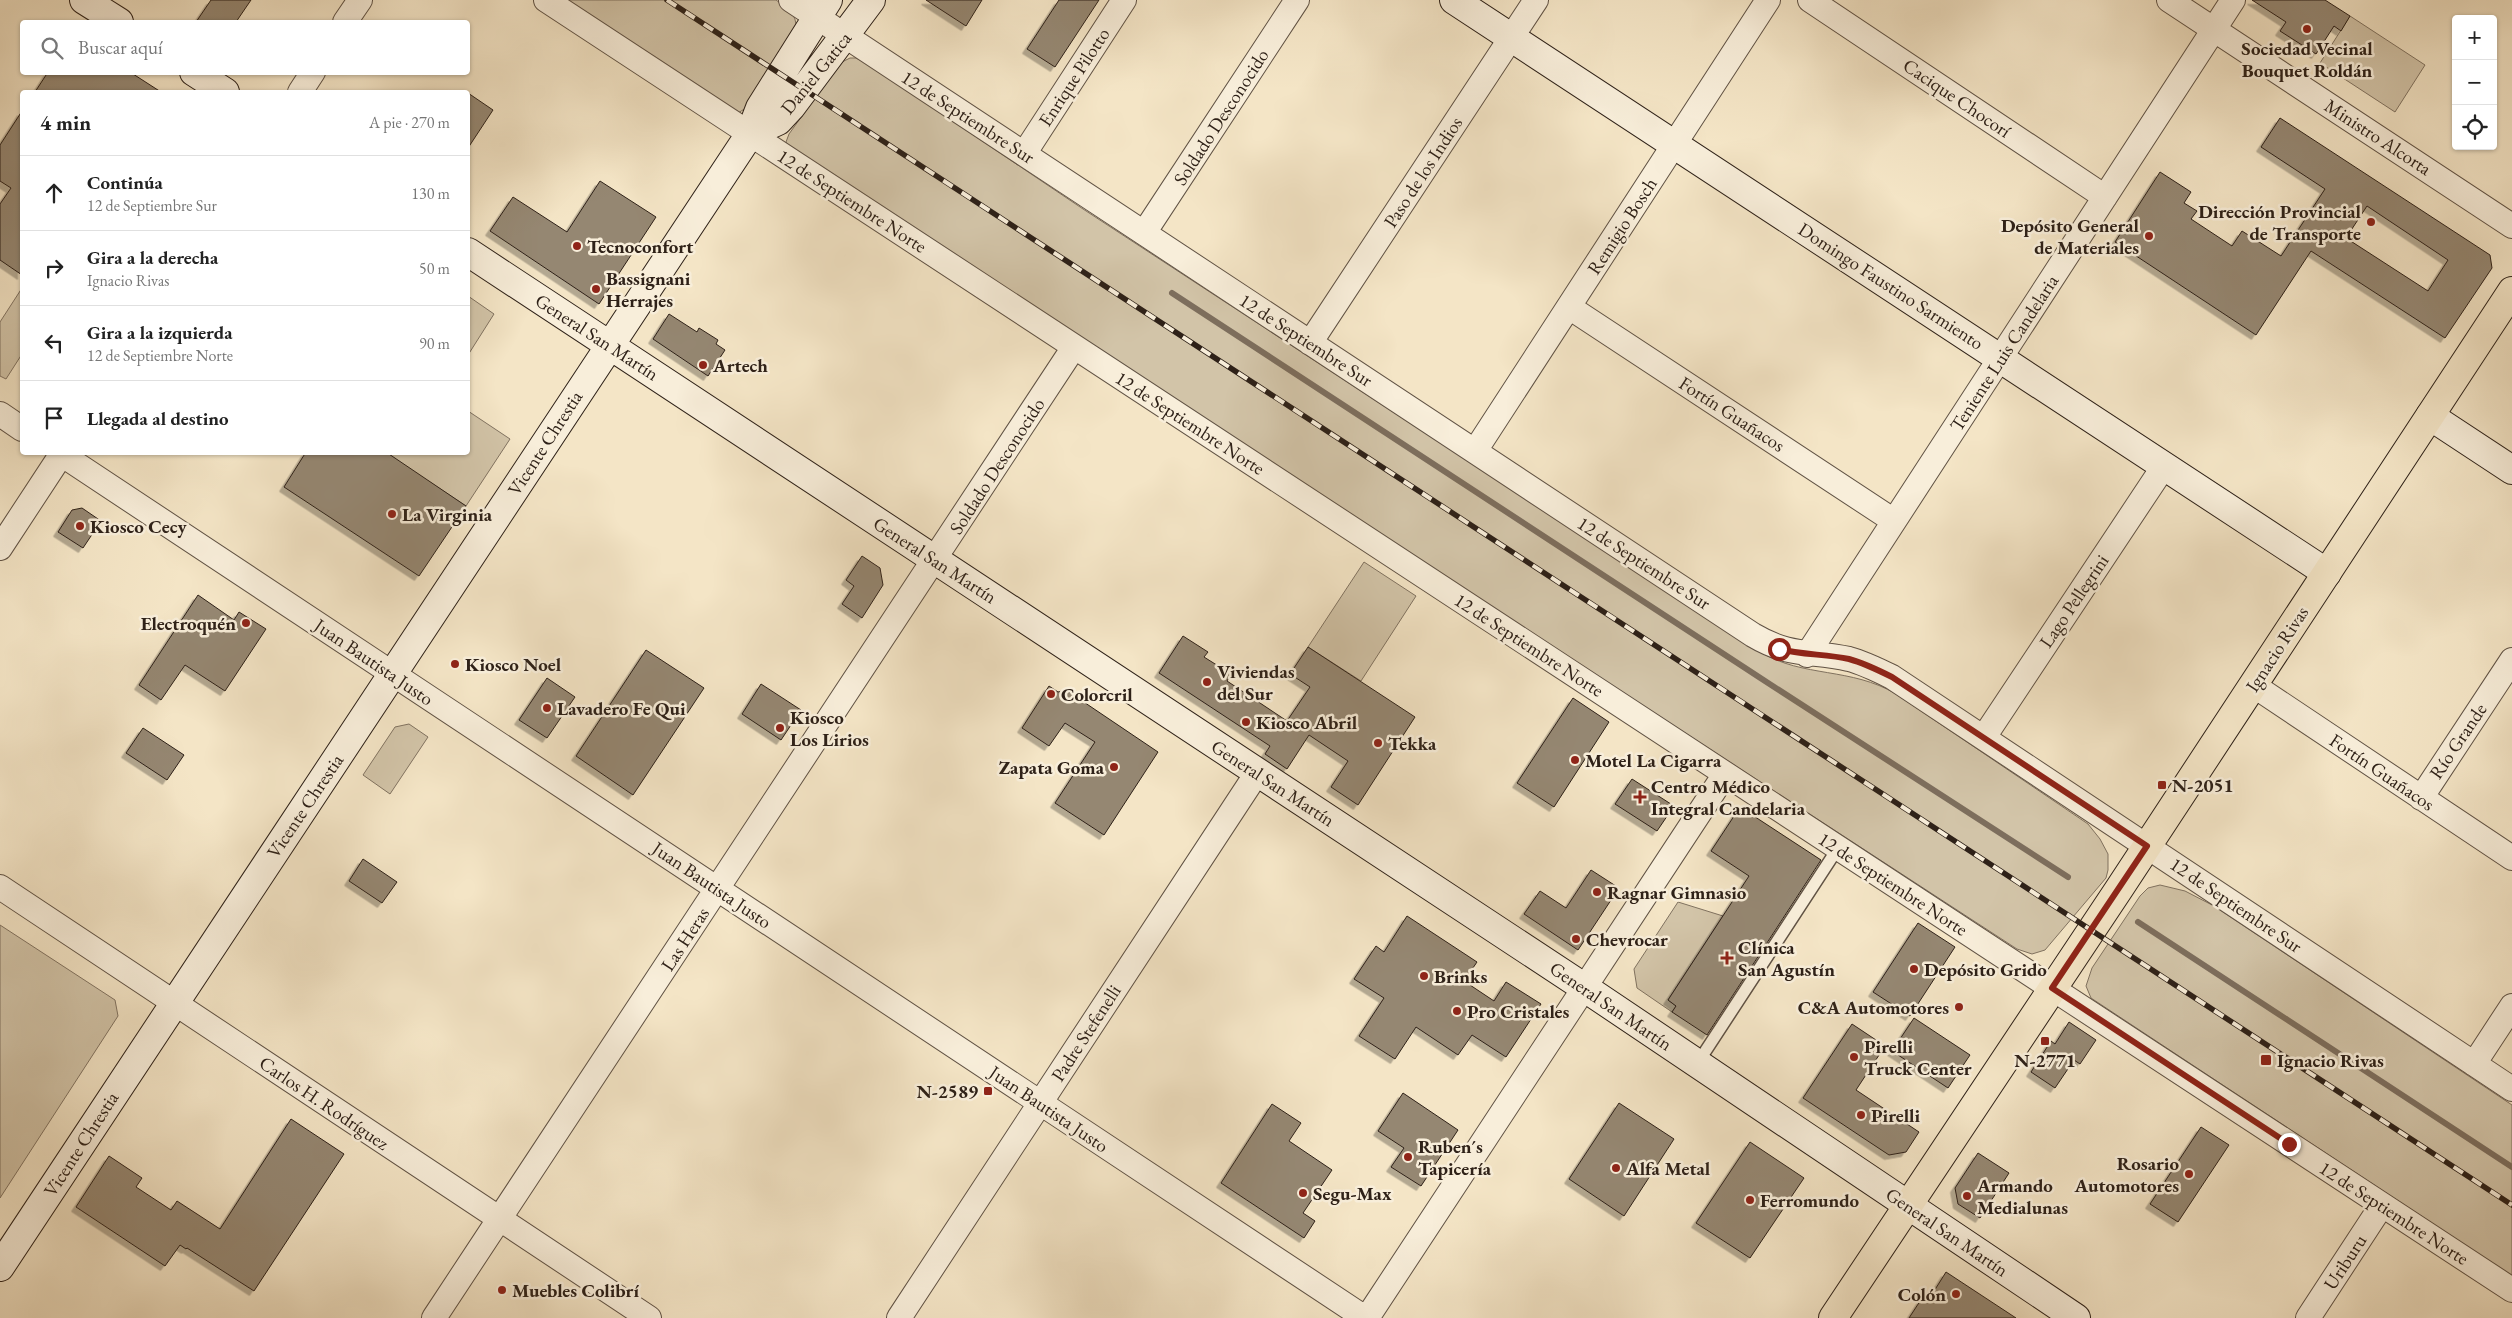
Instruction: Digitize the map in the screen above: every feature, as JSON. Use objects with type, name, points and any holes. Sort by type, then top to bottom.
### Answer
[{"type":"main road","points":[[84,0],[115,20]]},
{"type":"main road","name":"Daniel Gatica","points":[[750,134],[778,120],[785,114],[846,36],[871,0]]},
{"type":"main road","name":"Domingo Faustino Sarmiento","points":[[1454,0],[2327,573]]},
{"type":"main road","name":"Daniel Gatica","points":[[609,345],[750,134],[760,108],[823,9]]},
{"type":"main road","points":[[199,75],[222,90]]},
{"type":"main road","name":"General San Martín","points":[[470,253],[1585,988],[1906,1206],[2076,1318]]},
{"type":"main road","name":"Ignacio Rivas","points":[[1833,1318],[2147,846],[2512,291]]},
{"type":"main road","name":"Vicente Chrestia","points":[[0,1267],[609,345]]},
{"type":"main road","points":[[2430,416],[2512,470]]},
{"type":"street","points":[[346,20],[360,0]]},
{"type":"street","name":"12 de Septiembre Norte","points":[[546,0],[2512,1290]]},
{"type":"street","name":"12 de Septiembre Sur","points":[[791,0],[823,9],[846,36],[1753,635],[1779,649],[1807,655],[1847,659],[1878,670],[1984,737],[2512,1089]]},
{"type":"street","name":"Enrique Pilotto","points":[[1024,154],[1124,0]]},
{"type":"street","name":"Soldado Desconocido","points":[[1144,234],[1297,0]]},
{"type":"street","name":"Paso de los Indios","points":[[1310,343],[1536,0]]},
{"type":"street","name":"Remigio Bosch","points":[[1475,452],[1768,0]]},
{"type":"street","name":"Cacique Chocorí","points":[[1810,0],[2105,196]]},
{"type":"street","name":"Ministro Alcorta","points":[[2169,0],[2512,226]]},
{"type":"street","name":"Teniente Luis Candelaria","points":[[1807,655],[2233,0]]},
{"type":"street","points":[[301,90],[310,75]]},
{"type":"street","name":"Fortín Guañacos","points":[[1569,307],[1894,521]]},
{"type":"street","name":"Soldado Desconocido","points":[[936,560],[1074,347]]},
{"type":"street","points":[[0,414],[20,428]]},
{"type":"street","points":[[0,548],[60,455]]},
{"type":"street","name":"Juan Bautista Justo","points":[[64,455],[1366,1318]]},
{"type":"street","name":"Lago Pellegrini","points":[[1984,737],[2164,466]]},
{"type":"street","name":"Las Heras","points":[[434,1318],[936,560]]},
{"type":"street","name":"Río Grande","points":[[2421,798],[2512,660]]},
{"type":"street","name":"Fortín Guañacos","points":[[2253,685],[2512,858]]},
{"type":"street","name":"Padre Stefenelli","points":[[899,1318],[1257,773]]},
{"type":"street","points":[[1366,1318],[1725,774]]},
{"type":"street","name":"Carlos H. Rodríguez","points":[[0,887],[649,1318]]},
{"type":"street","points":[[2474,1064],[2512,1006]]},
{"type":"street","name":"Uriburu","points":[[2308,1318],[2382,1205]]},
{"type":"lane","points":[[1697,1064],[1838,848]]},
{"type":"shaded area","points":[[561,0],[776,0],[793,15],[796,29],[746,108],[738,113]]},
{"type":"shaded area","points":[[2350,16],[2425,65],[2395,112],[2320,63]]},
{"type":"shaded area","points":[[850,58],[856,58],[868,64],[1083,209],[1760,652],[1793,666],[1862,680],[1896,694],[2088,824],[2100,839],[2108,854],[2106,878],[2045,950],[2032,954],[2017,949],[792,152],[786,142],[789,134],[840,63]]},
{"type":"shaded area","points":[[20,291],[20,357],[6,379],[0,376],[0,322]]},
{"type":"shaded area","points":[[470,297],[494,314],[470,352]]},
{"type":"shaded area","points":[[470,412],[510,439],[466,506],[389,455],[470,455]]},
{"type":"shaded area","points":[[1364,562],[1416,596],[1361,681],[1308,647]]},
{"type":"shaded area","points":[[409,724],[428,737],[390,794],[363,775],[395,727]]},
{"type":"shaded area","points":[[2160,885],[2185,891],[2214,906],[2512,1105],[2512,1276],[2091,998],[2086,986],[2092,968],[2140,896],[2148,888]]},
{"type":"shaded area","points":[[1678,902],[1723,916],[1668,1000],[1676,1006],[1672,1012],[1637,988],[1634,969]]},
{"type":"shaded area","points":[[0,925],[115,1000],[118,1016],[0,1198]]},
{"type":"building","points":[[211,0],[251,0],[237,20],[197,20]]},
{"type":"building","points":[[926,0],[982,0],[966,26]]},
{"type":"building","points":[[1059,0],[1099,0],[1055,67],[1027,49]]},
{"type":"building","name":"Sociedad Vecinal Bouquet Roldán","points":[[2252,0],[2325,0],[2350,16],[2341,31],[2334,26],[2316,54],[2280,31],[2286,22]]},
{"type":"building","points":[[46,75],[135,75],[158,90],[36,90]]},
{"type":"building","points":[[470,94],[493,110],[470,145]]},
{"type":"building","points":[[20,114],[20,274],[0,260],[0,204],[11,188],[0,181],[0,145]]},
{"type":"building","points":[[2280,118],[2490,255],[2492,268],[2445,338],[2311,251],[2256,335],[2115,242],[2160,172],[2191,192],[2184,203],[2197,211],[2191,219],[2232,246],[2242,231],[2281,256],[2325,189],[2261,147]],"holes":[[[2367,206],[2448,260],[2428,291],[2346,238]]]},
{"type":"building","points":[[600,181],[656,217],[599,304],[490,231],[513,197],[567,232]]},
{"type":"building","points":[[669,314],[697,332],[699,328],[718,340],[716,344],[725,350],[708,376],[653,339]]},
{"type":"building","name":"La Virginia","points":[[304,455],[390,455],[466,506],[419,576],[284,487]]},
{"type":"building","name":"Kiosco Cecy","points":[[82,508],[101,521],[83,548],[58,532],[72,510]]},
{"type":"building","points":[[862,556],[880,568],[883,585],[862,618],[842,604],[854,586],[846,580]]},
{"type":"building","points":[[198,595],[234,620],[239,612],[266,629],[225,691],[185,665],[161,700],[139,685]]},
{"type":"building","points":[[1183,636],[1208,652],[1204,657],[1231,674],[1227,681],[1287,721],[1310,687],[1290,674],[1308,647],[1415,717],[1358,805],[1331,787],[1348,761],[1309,735],[1287,769],[1265,754],[1270,746],[1159,673]]},
{"type":"building","points":[[646,650],[704,688],[633,795],[576,756]]},
{"type":"building","name":"Lavadero Fe Qui","points":[[547,678],[575,697],[547,738],[519,720]]},
{"type":"building","points":[[761,684],[801,710],[781,740],[742,714]]},
{"type":"building","name":"Zapata Goma","points":[[1049,686],[1058,692],[1066,690],[1158,752],[1104,835],[1055,803],[1095,742],[1065,723],[1049,746],[1022,728]]},
{"type":"building","points":[[1573,698],[1609,722],[1554,807],[1517,783]]},
{"type":"building","points":[[143,728],[184,755],[167,780],[126,753]]},
{"type":"building","name":"Centro Médico Integral Candelaria","points":[[1632,779],[1674,806],[1657,831],[1615,804]]},
{"type":"building","name":"Clínica San Agustín","points":[[1740,807],[1821,860],[1707,1035],[1672,1012],[1676,1006],[1668,1000],[1749,876],[1711,851]]},
{"type":"building","points":[[363,859],[397,882],[382,903],[349,881]]},
{"type":"building","points":[[1591,870],[1619,888],[1578,950],[1524,914],[1540,891],[1566,908]]},
{"type":"building","points":[[1407,916],[1477,962],[1464,981],[1494,1001],[1506,982],[1541,1004],[1506,1057],[1472,1035],[1458,1055],[1416,1027],[1395,1059],[1359,1036],[1384,998],[1354,979],[1376,946],[1384,952]]},
{"type":"building","name":"Depósito Grido","points":[[1918,923],[1955,947],[1910,1016],[1873,992]]},
{"type":"building","points":[[1914,1018],[1970,1055],[1948,1088],[1892,1051]]},
{"type":"building","points":[[2069,1022],[2096,1040],[2080,1064],[2074,1060],[2055,1088],[2031,1072],[2051,1041],[2055,1044]]},
{"type":"building","name":"Pirelli","points":[[1852,1024],[1885,1046],[1856,1090],[1919,1132],[1906,1152],[1889,1155],[1803,1098]]},
{"type":"building","points":[[1403,1093],[1458,1130],[1421,1186],[1391,1167],[1404,1148],[1378,1131]]},
{"type":"building","name":"Alfa Metal","points":[[1619,1103],[1674,1139],[1624,1216],[1569,1179]]},
{"type":"building","points":[[1272,1104],[1301,1123],[1289,1141],[1332,1170],[1303,1213],[1315,1221],[1304,1238],[1221,1183]]},
{"type":"building","points":[[291,1119],[344,1154],[254,1291],[180,1245],[165,1266],[76,1207],[109,1156],[142,1178],[136,1187],[171,1210],[177,1201],[220,1229]]},
{"type":"building","name":"Rosario Automotores","points":[[2201,1127],[2229,1145],[2178,1222],[2150,1204]]},
{"type":"building","name":"Ferromundo","points":[[1750,1142],[1804,1178],[1750,1258],[1696,1223]]},
{"type":"building","points":[[1978,1153],[2009,1173],[1980,1218],[1958,1204],[1955,1188]]},
{"type":"building","name":"Colón","points":[[1946,1272],[2016,1318],[1909,1318],[1926,1292],[1931,1296]]},
{"type":"waterway","points":[[1172,293],[2068,877]]},
{"type":"waterway","points":[[2138,922],[2512,1167]]},
{"type":"railway","points":[[667,0],[2512,1205]]},
{"type":"place","name":"Sociedad Vecinal Bouquet Roldán","points":[[2307,29]]},
{"type":"place","name":"Dirección Provincial de Transporte","points":[[2371,222]]},
{"type":"place","name":"Depósito General de Materiales","points":[[2149,236]]},
{"type":"place","name":"Tecnoconfort","points":[[577,246]]},
{"type":"place","name":"Bassignani Herrajes","points":[[596,289]]},
{"type":"place","name":"Artech","points":[[703,365]]},
{"type":"place","name":"La Virginia","points":[[392,514]]},
{"type":"place","name":"Kiosco Cecy","points":[[80,526]]},
{"type":"place","name":"Electroquén","points":[[246,623]]},
{"type":"place","name":"Kiosco Noel","points":[[455,664]]},
{"type":"place","name":"Viviendas del Sur","points":[[1207,682]]},
{"type":"place","name":"Colorcril","points":[[1051,694]]},
{"type":"place","name":"Lavadero Fe Qui","points":[[547,708]]},
{"type":"place","name":"Kiosco Abril","points":[[1246,722]]},
{"type":"place","name":"Kiosco Los Lirios","points":[[780,728]]},
{"type":"place","name":"Tekka","points":[[1378,743]]},
{"type":"place","name":"Motel La Cigarra","points":[[1575,760]]},
{"type":"place","name":"Zapata Goma","points":[[1114,767]]},
{"type":"place","name":"N-2051","points":[[2162,785]]},
{"type":"place","name":"Centro Médico Integral Candelaria","points":[[1640,797]]},
{"type":"place","name":"Ragnar Gimnasio","points":[[1597,892]]},
{"type":"place","name":"Chevrocar","points":[[1576,939]]},
{"type":"place","name":"Clínica San Agustín","points":[[1727,958]]},
{"type":"place","name":"Depósito Grido","points":[[1914,969]]},
{"type":"place","name":"Brinks","points":[[1424,976]]},
{"type":"place","name":"C&A Automotores","points":[[1959,1007]]},
{"type":"place","name":"Pro Cristales","points":[[1457,1011]]},
{"type":"place","name":"N-2771","points":[[2045,1041]]},
{"type":"place","name":"Pirelli Truck Center","points":[[1854,1057]]},
{"type":"place","name":"Ignacio Rivas","points":[[2266,1060]]},
{"type":"place","name":"N-2589","points":[[988,1091]]},
{"type":"place","name":"Pirelli","points":[[1861,1115]]},
{"type":"place","name":"Ruben´s Tapicería","points":[[1408,1157]]},
{"type":"place","name":"Alfa Metal","points":[[1616,1168]]},
{"type":"place","name":"Rosario Automotores","points":[[2189,1174]]},
{"type":"place","name":"Segu-Max","points":[[1303,1193]]},
{"type":"place","name":"Armando Medialunas","points":[[1967,1196]]},
{"type":"place","name":"Ferromundo","points":[[1750,1200]]},
{"type":"place","name":"Muebles Colibrí","points":[[502,1290]]},
{"type":"place","name":"Colón","points":[[1956,1294]]},
{"type":"route","points":[[1779,649],[1807,655],[1847,659],[1862,663],[1892,677],[2147,846],[2052,988],[2289,1144]]}]
